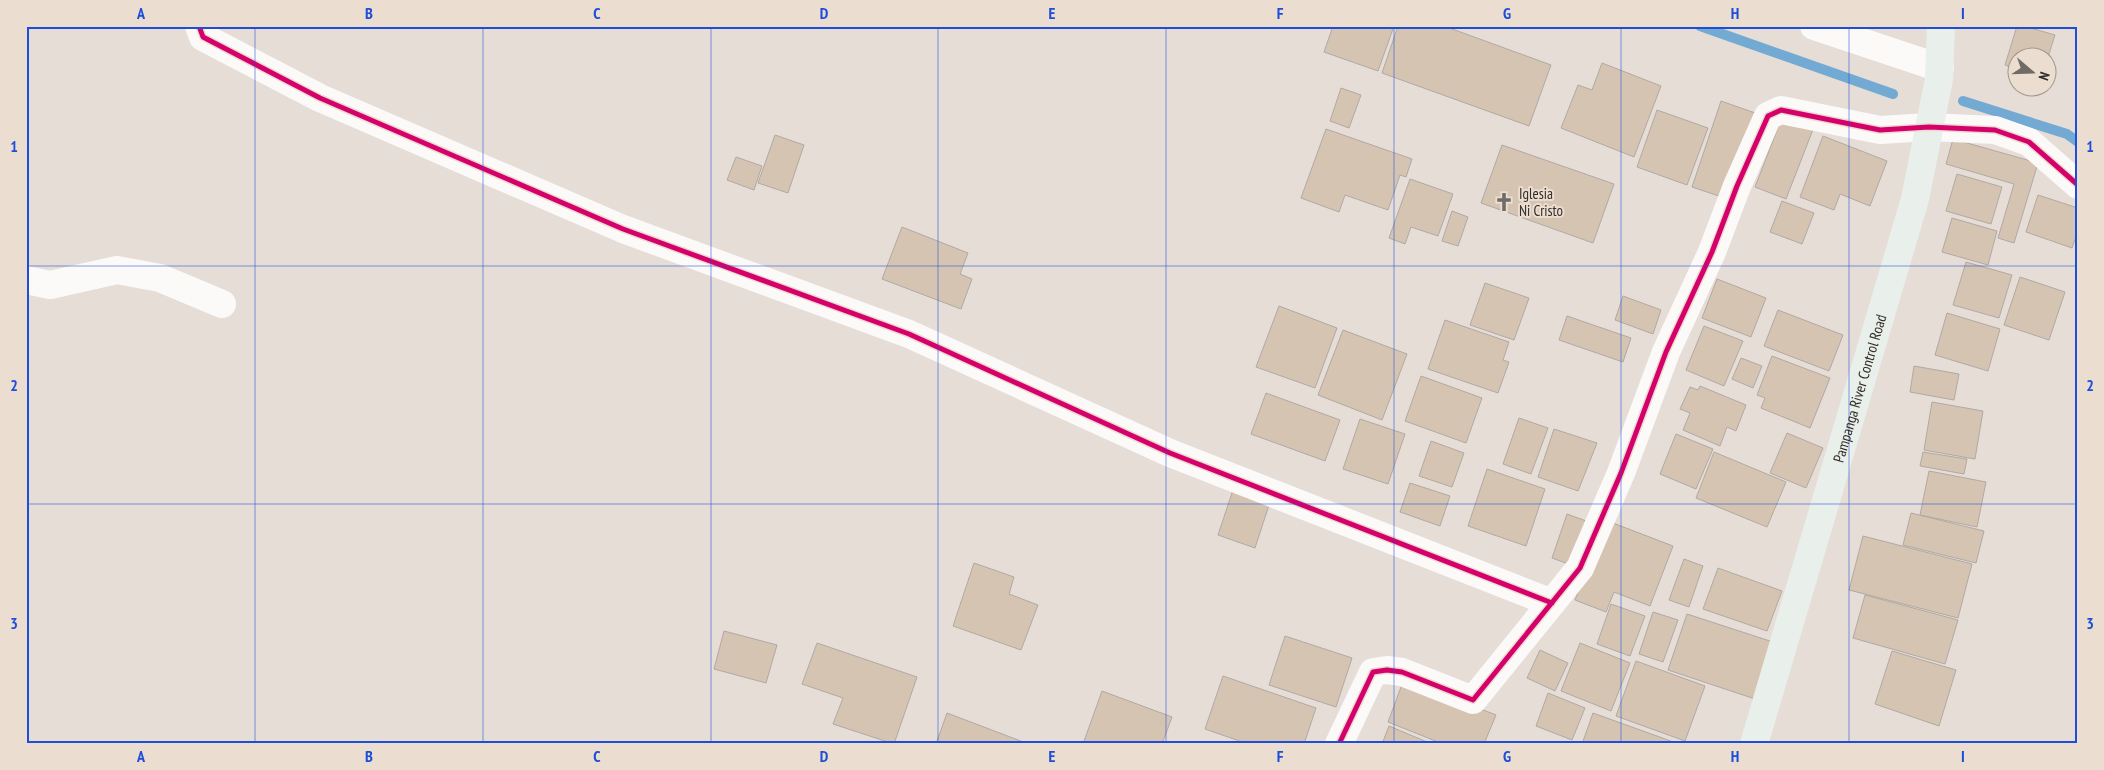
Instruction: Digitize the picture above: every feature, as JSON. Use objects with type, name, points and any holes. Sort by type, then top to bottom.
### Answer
[{"type":"main road","name":"Pampanga River Control Road","points":[[1754,744],[1915,199],[1940,68],[1941,26]]},
{"type":"street","points":[[198,26],[203,38],[320,98],[623,229],[909,334],[1170,453],[1552,603]]},
{"type":"street","points":[[1814,26],[1940,68]]},
{"type":"street","points":[[1339,744],[1373,672],[1387,670],[1402,672],[1473,700],[1580,568],[1621,473],[1666,352],[1712,252],[1737,186],[1768,116],[1781,110],[1880,130],[1929,127],[1995,130],[2030,142],[2078,185]]},
{"type":"street","points":[[26,280],[50,286],[117,270],[160,278],[222,304]]},
{"type":"building","points":[[1333,26],[1394,26],[1378,71],[1324,52]]},
{"type":"building","points":[[1398,26],[1444,26],[1551,65],[1529,126],[1382,73]]},
{"type":"building","points":[[2017,26],[2024,26],[2055,35],[2051,48],[2010,48]]},
{"type":"building","points":[[1602,63],[1661,86],[1634,157],[1561,128],[1578,85],[1592,90]]},
{"type":"building","points":[[1341,88],[1361,95],[1349,128],[1330,121]]},
{"type":"building","points":[[1721,101],[1758,114],[1728,199],[1692,187]]},
{"type":"building","points":[[1657,110],[1708,128],[1687,185],[1637,167]]},
{"type":"building","points":[[1783,115],[1814,127],[1786,199],[1755,187]]},
{"type":"building","points":[[1326,129],[1412,159],[1406,177],[1400,175],[1388,210],[1345,195],[1339,212],[1301,198]]},
{"type":"building","points":[[775,135],[804,145],[788,193],[758,183]]},
{"type":"building","points":[[1823,136],[1887,161],[1870,206],[1840,194],[1834,210],[1800,197]]},
{"type":"building","points":[[1953,139],[2038,163],[2014,243],[1998,238],[2014,184],[1946,164]]},
{"type":"building","points":[[1502,145],[1614,184],[1593,243],[1481,203]]},
{"type":"building","points":[[736,157],[762,166],[754,190],[727,180]]},
{"type":"building","points":[[1957,174],[2002,187],[1991,224],[1946,211]]},
{"type":"building","points":[[1410,179],[1453,194],[1438,236],[1411,227],[1405,244],[1389,238]]},
{"type":"building","points":[[2038,195],[2078,208],[2078,231],[2072,248],[2026,232]]},
{"type":"building","points":[[1782,201],[1814,213],[1802,244],[1770,232]]},
{"type":"building","points":[[1452,211],[1468,217],[1458,246],[1442,241]]},
{"type":"building","points":[[1952,218],[1997,231],[1988,265],[1942,252]]},
{"type":"building","points":[[902,227],[968,253],[960,274],[972,279],[961,309],[882,279]]},
{"type":"building","points":[[1966,262],[2012,275],[1999,318],[1953,305]]},
{"type":"building","points":[[2020,277],[2065,292],[2049,340],[2004,325]]},
{"type":"building","points":[[1717,279],[1766,298],[1751,337],[1702,318]]},
{"type":"building","points":[[1485,283],[1529,298],[1514,340],[1470,325]]},
{"type":"building","points":[[1623,296],[1661,310],[1653,334],[1615,320]]},
{"type":"building","points":[[1279,306],[1337,328],[1315,388],[1256,367]]},
{"type":"building","points":[[1778,310],[1843,335],[1829,371],[1764,346]]},
{"type":"building","points":[[1947,313],[2000,329],[1988,371],[1935,355]]},
{"type":"building","points":[[1567,316],[1631,338],[1623,362],[1559,340]]},
{"type":"building","points":[[1445,320],[1509,342],[1503,360],[1509,362],[1498,393],[1428,369]]},
{"type":"building","points":[[1704,326],[1743,341],[1724,386],[1686,370]]},
{"type":"building","points":[[1343,330],[1407,354],[1382,420],[1318,395]]},
{"type":"building","points":[[1772,356],[1830,378],[1810,428],[1761,408],[1765,398],[1757,395]]},
{"type":"building","points":[[1741,358],[1762,366],[1753,388],[1732,379]]},
{"type":"building","points":[[1914,366],[1959,374],[1954,400],[1910,392]]},
{"type":"building","points":[[1421,376],[1482,398],[1466,443],[1405,421]]},
{"type":"building","points":[[1700,386],[1746,405],[1736,431],[1727,427],[1720,446],[1683,430],[1690,413],[1680,409],[1690,387],[1698,390]]},
{"type":"building","points":[[1266,393],[1340,420],[1325,461],[1251,434]]},
{"type":"building","points":[[1932,402],[1983,411],[1975,459],[1924,450]]},
{"type":"building","points":[[1519,418],[1548,428],[1531,474],[1503,464]]},
{"type":"building","points":[[1360,419],[1405,434],[1388,484],[1343,469]]},
{"type":"building","points":[[1554,429],[1597,443],[1578,491],[1538,477]]},
{"type":"building","points":[[1787,433],[1823,448],[1806,488],[1770,473]]},
{"type":"building","points":[[1676,434],[1713,449],[1696,489],[1660,474]]},
{"type":"building","points":[[1431,441],[1464,453],[1452,487],[1419,476]]},
{"type":"building","points":[[1714,452],[1786,482],[1767,527],[1696,498]]},
{"type":"building","points":[[1923,452],[1967,459],[1964,474],[1920,466]]},
{"type":"building","points":[[1487,469],[1545,489],[1526,546],[1468,526]]},
{"type":"building","points":[[1929,471],[1986,482],[1977,527],[1920,515]]},
{"type":"building","points":[[1410,483],[1450,496],[1440,526],[1400,512]]},
{"type":"building","points":[[1233,490],[1270,502],[1255,548],[1218,535]]},
{"type":"building","points":[[1911,513],[1984,531],[1976,563],[1903,545]]},
{"type":"building","points":[[1567,514],[1589,522],[1574,566],[1552,558]]},
{"type":"building","points":[[1605,520],[1673,546],[1650,606],[1614,592],[1606,612],[1575,600]]},
{"type":"building","points":[[1863,536],[1972,564],[1958,618],[1849,590]]},
{"type":"building","points":[[1684,559],[1703,566],[1689,607],[1669,600]]},
{"type":"building","points":[[974,563],[1014,577],[1009,594],[1038,605],[1021,650],[953,626]]},
{"type":"building","points":[[1718,568],[1782,591],[1767,631],[1703,609]]},
{"type":"building","points":[[1865,595],[1958,620],[1945,664],[1853,638]]},
{"type":"building","points":[[1611,604],[1645,616],[1630,656],[1597,644]]},
{"type":"building","points":[[1653,612],[1678,620],[1663,662],[1639,654]]},
{"type":"building","points":[[1687,614],[1773,642],[1755,699],[1668,670]]},
{"type":"building","points":[[724,631],[777,645],[766,683],[714,669]]},
{"type":"building","points":[[1285,636],[1352,658],[1336,707],[1269,685]]},
{"type":"building","points":[[817,643],[917,677],[894,744],[833,724],[843,698],[802,684]]},
{"type":"building","points":[[1580,643],[1630,663],[1611,711],[1561,691]]},
{"type":"building","points":[[1540,650],[1568,663],[1555,691],[1527,678]]},
{"type":"building","points":[[1892,651],[1956,670],[1939,726],[1875,704]]},
{"type":"building","points":[[1636,661],[1705,686],[1685,741],[1616,716]]},
{"type":"building","points":[[1223,676],[1316,708],[1304,744],[1248,744],[1205,729]]},
{"type":"building","points":[[1404,679],[1496,715],[1484,744],[1443,744],[1388,722]]},
{"type":"building","points":[[1102,691],[1172,717],[1162,744],[1083,744]]},
{"type":"building","points":[[1548,693],[1585,708],[1572,740],[1536,726]]},
{"type":"building","points":[[947,713],[1026,743],[936,744]]},
{"type":"building","points":[[1593,713],[1679,744],[1582,744]]},
{"type":"building","points":[[1389,726],[1432,744],[1382,744]]},
{"type":"waterway","points":[[1700,26],[1893,94]]},
{"type":"waterway","points":[[1963,101],[2067,134],[2078,142]]},
{"type":"cycle path","points":[[199,26],[203,37],[320,98],[623,229],[909,334],[1170,453],[1552,603]]},
{"type":"cycle path","points":[[1339,744],[1373,672],[1387,670],[1402,672],[1473,700],[1580,568],[1621,473],[1666,352],[1712,252],[1737,186],[1768,116],[1781,110],[1880,130],[1929,127],[1995,130],[2029,142],[2078,185]]},
{"type":"place","name":"Iglesia Ni Cristo","points":[[1504,202]]}]
